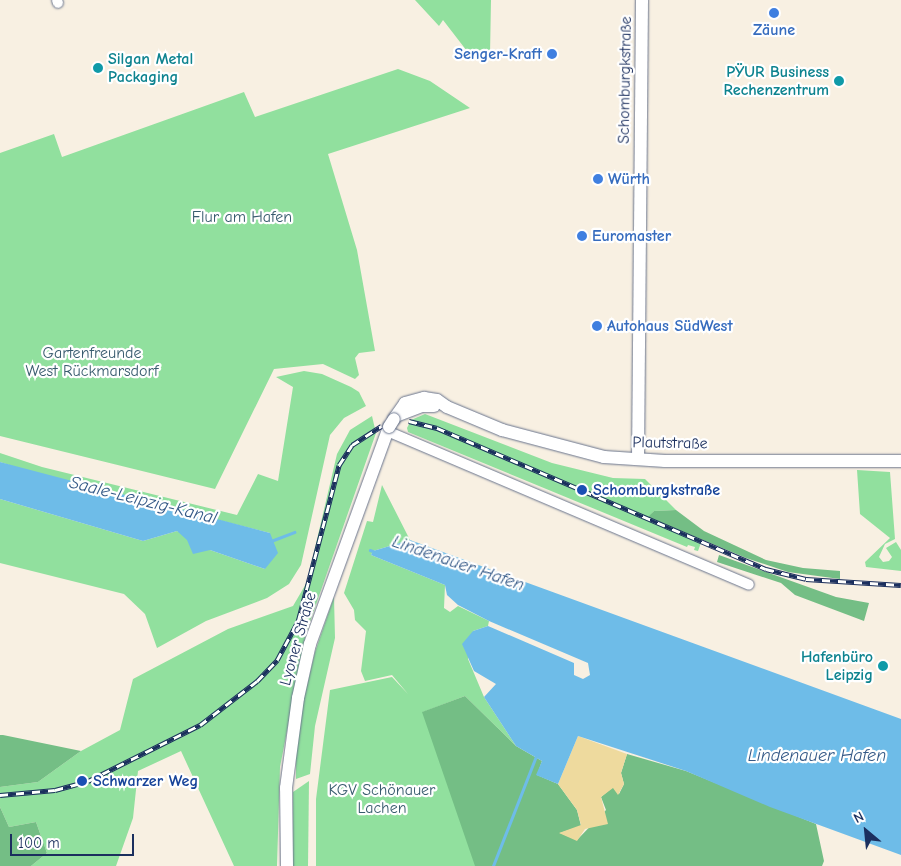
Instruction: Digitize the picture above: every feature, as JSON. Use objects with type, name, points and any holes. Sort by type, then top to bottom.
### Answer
[{"type":"main road","name":"Schomburgkstraße","points":[[638,460],[642,0]]},
{"type":"main road","name":"Plautstraße","points":[[392,423],[405,403],[415,399],[437,400],[447,407],[502,430],[604,457],[638,460],[901,461]]},
{"type":"main road","name":"Lyoner Straße","points":[[287,866],[286,788],[298,698],[310,644],[392,423]]},
{"type":"street","points":[[392,423],[749,585]]},
{"type":"green space","points":[[415,0],[491,0],[490,55],[470,55],[443,20],[439,26]]},
{"type":"green space","points":[[398,69],[430,81],[470,108],[328,154],[357,250],[375,351],[359,353],[355,358],[359,375],[355,379],[323,364],[274,369],[215,489],[0,436],[0,153],[54,134],[62,157],[244,92],[255,117]]},
{"type":"green space","points":[[304,371],[322,374],[351,387],[359,392],[366,406],[344,418],[330,435],[301,565],[289,584],[267,598],[206,621],[157,648],[145,614],[124,594],[0,563],[0,499],[143,541],[177,531],[210,550],[265,569],[270,533],[40,475],[0,462],[0,453],[42,467],[237,515],[258,474],[278,481],[293,387],[276,377]]},
{"type":"green space","points":[[425,414],[552,463],[613,478],[645,479],[676,510],[654,511],[649,517],[702,540],[698,551],[694,550],[695,547],[688,545],[687,547],[408,432],[407,428],[411,420]]},
{"type":"green space","points":[[372,416],[376,433],[306,633],[280,767],[277,866],[234,866],[181,751],[138,771],[133,818],[116,866],[31,866],[47,853],[36,822],[9,827],[0,807],[0,787],[38,782],[81,751],[120,730],[133,679],[228,629],[293,606],[307,582],[337,454],[350,430]]},
{"type":"green space","points":[[857,470],[890,472],[895,539],[885,544],[879,557],[883,562],[889,561],[892,557],[886,548],[896,542],[901,550],[901,571],[866,567],[865,562],[890,538],[860,514]]},
{"type":"green space","name":"KGV Schönauer Lachen","points":[[382,485],[410,540],[373,551],[371,555],[445,585],[444,608],[450,612],[458,606],[489,621],[488,626],[473,631],[468,659],[484,697],[516,746],[465,696],[423,712],[477,866],[316,866],[316,799],[330,690],[392,677],[408,694],[392,675],[365,681],[361,671],[366,631],[355,620],[354,610],[344,593],[367,521],[373,522]]},
{"type":"green space","points":[[676,510],[704,531],[766,560],[803,568],[840,571],[840,579],[788,572],[746,558],[648,517],[654,511]]},
{"type":"green space","points":[[719,555],[836,597],[869,603],[864,621],[795,595],[781,583],[717,562]]},
{"type":"green space","points":[[334,597],[335,638],[315,726],[310,774],[296,779],[296,750],[304,698],[315,652]]},
{"type":"green space","points":[[465,696],[516,746],[542,761],[537,775],[558,784],[577,810],[581,826],[560,833],[577,840],[606,810],[601,797],[613,787],[619,794],[624,784],[621,773],[627,754],[686,771],[816,824],[824,861],[822,866],[475,866],[422,712]]},
{"type":"green space","points":[[0,735],[81,751],[38,782],[0,787]]},
{"type":"green space","points":[[309,781],[308,866],[293,866],[293,792]]},
{"type":"green space","points":[[0,807],[9,827],[36,822],[47,853],[31,866],[0,866]]},
{"type":"sand","points":[[578,736],[627,754],[621,773],[624,784],[618,795],[613,788],[601,797],[608,824],[585,829],[577,841],[559,833],[581,825],[577,810],[558,784]]},
{"type":"water","name":"Saale-Leipzig-Kanal","points":[[0,462],[270,533],[278,553],[265,569],[210,550],[193,554],[187,540],[177,531],[143,541],[0,499]]},
{"type":"water","name":"Lindenauer Hafen","points":[[410,540],[901,719],[901,855],[770,807],[686,771],[578,736],[558,784],[536,775],[542,761],[516,746],[484,697],[496,684],[474,671],[462,644],[473,631],[488,626],[574,663],[574,675],[583,679],[590,675],[588,663],[489,621],[458,605],[447,595],[445,585],[371,555],[373,551]]},
{"type":"waterway","points":[[271,541],[294,532]]},
{"type":"waterway","points":[[493,866],[536,756]]},
{"type":"railway","points":[[409,421],[437,428],[766,569],[806,579],[901,585]]},
{"type":"railway","points":[[0,795],[55,790],[88,781],[200,725],[257,681],[277,660],[298,621],[339,465],[352,445],[381,426]]},
{"type":"place","name":"Zäune","points":[[774,13]]},
{"type":"place","name":"Senger-Kraft","points":[[552,54]]},
{"type":"place","name":"Silgan Metal Packaging","points":[[98,68]]},
{"type":"place","name":"PŸUR Business Rechenzentrum","points":[[839,81]]},
{"type":"place","name":"Würth","points":[[598,179]]},
{"type":"place","name":"Euromaster","points":[[582,236]]},
{"type":"place","name":"Autohaus SüdWest","points":[[597,326]]},
{"type":"place","name":"Schomburgkstraße","points":[[582,490]]},
{"type":"place","name":"Hafenbüro Leipzig","points":[[883,666]]},
{"type":"place","name":"Schwarzer Weg","points":[[82,781]]},
{"type":"park label","name":"Flur am Hafen","points":[[242,217]]},
{"type":"park label","name":"Gartenfreunde West Rückmarsdorf","points":[[92,362]]}]
